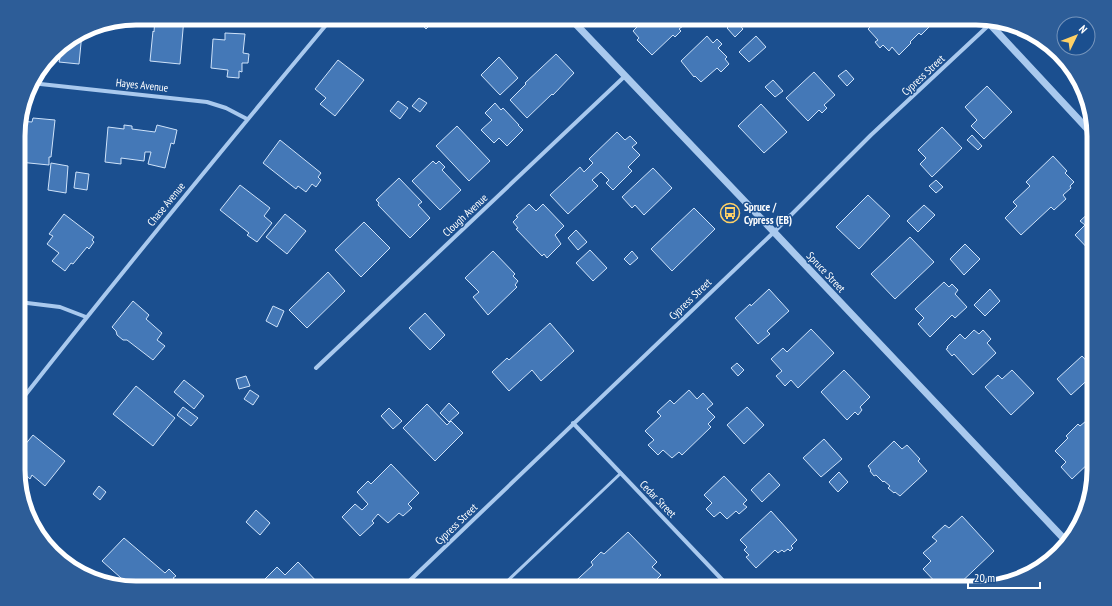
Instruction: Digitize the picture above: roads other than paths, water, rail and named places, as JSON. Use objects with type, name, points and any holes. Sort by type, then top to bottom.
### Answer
[{"type":"street","name":"Chase Avenue","points":[[25,395],[86,317],[325,25]]},
{"type":"street","name":"Spruce Street","points":[[577,25],[1063,538]]},
{"type":"street","name":"Cypress Street","points":[[409,581],[774,232],[871,135],[985,25]]},
{"type":"street","points":[[993,26],[1086,128]]},
{"type":"street","name":"Clough Avenue","points":[[316,368],[625,76]]},
{"type":"street","name":"Hayes Avenue","points":[[38,84],[207,102],[226,108],[247,119]]},
{"type":"street","points":[[25,303],[60,307],[86,317]]},
{"type":"street","name":"Cedar Street","points":[[573,423],[723,580]]},
{"type":"lane","points":[[507,581],[621,473]]},
{"type":"place","name":"Spruce / Cypress (EB)","points":[[730,213]]}]
